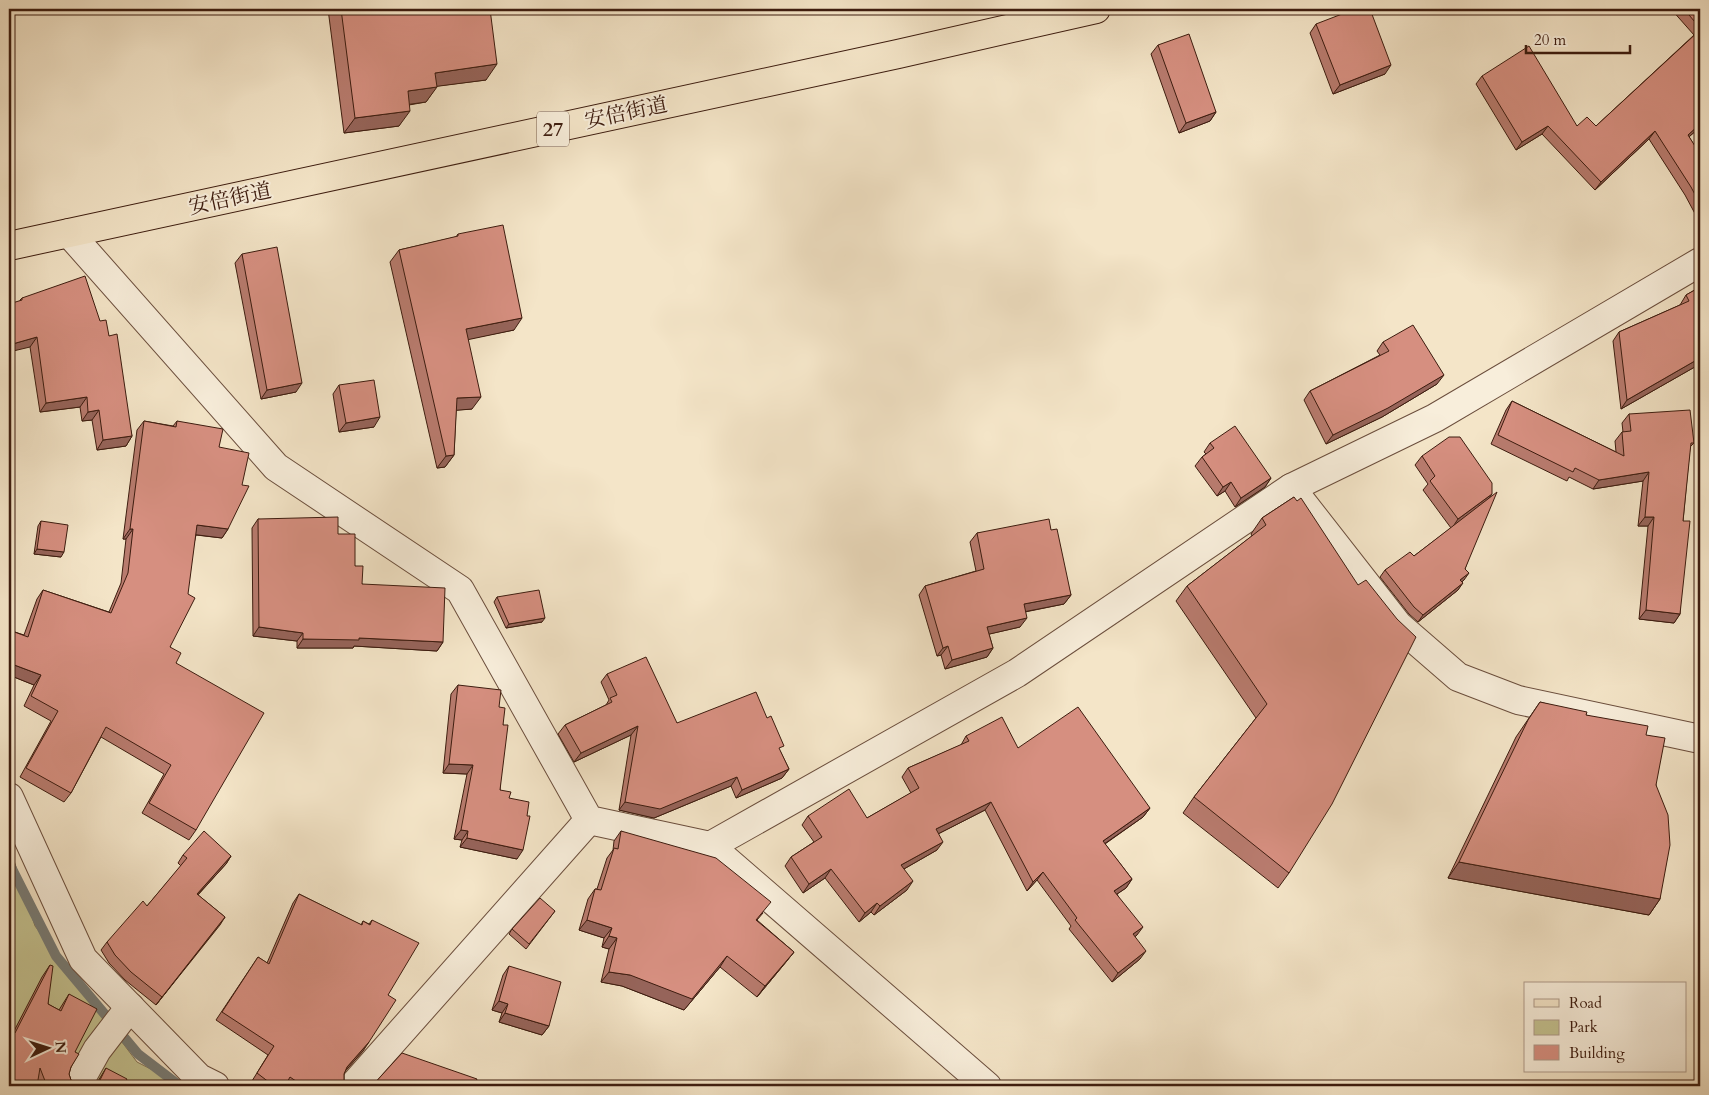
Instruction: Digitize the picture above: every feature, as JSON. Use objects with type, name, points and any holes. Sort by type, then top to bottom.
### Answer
[{"type":"main road","name":"安倍街道","points":[[9,246],[898,54],[1096,9]]},
{"type":"street","points":[[70,233],[276,467],[460,590],[589,820],[710,846],[987,1086]]},
{"type":"street","points":[[710,846],[1017,673],[1292,488],[1434,418],[1700,262]]},
{"type":"street","points":[[1292,488],[1398,625],[1458,677],[1518,700],[1700,739]]},
{"type":"street","points":[[9,797],[83,959],[199,1078],[215,1086]]},
{"type":"street","points":[[353,1086],[589,820]]},
{"type":"street","points":[[77,1086],[101,1045],[129,1008]]},
{"type":"green space","points":[[9,845],[35,926],[137,1062],[184,1086],[9,1086]]},
{"type":"building","points":[[341,9],[490,9],[497,64],[435,73],[437,87],[408,91],[410,111],[355,118]]},
{"type":"building","points":[[1355,9],[1370,9],[1391,65],[1340,85],[1316,24]]},
{"type":"building","points":[[1684,9],[1700,9],[1700,28]]},
{"type":"building","points":[[1700,30],[1700,124],[1688,135],[1700,154],[1700,204],[1655,131],[1601,182],[1548,126],[1522,142],[1482,76],[1529,46],[1577,126],[1587,117],[1596,126]]},
{"type":"building","points":[[1189,34],[1216,112],[1186,123],[1158,45]]},
{"type":"building","points":[[503,225],[522,318],[466,329],[481,397],[457,398],[454,455],[446,456],[399,250],[458,236],[458,234]]},
{"type":"building","points":[[277,247],[302,383],[267,390],[242,254]]},
{"type":"building","points":[[85,276],[100,321],[106,320],[109,336],[117,334],[132,436],[103,440],[99,410],[88,412],[87,397],[46,403],[37,337],[9,345],[9,304]]},
{"type":"building","points":[[1700,287],[1700,358],[1627,400],[1619,332],[1689,301],[1686,295]]},
{"type":"building","points":[[1413,325],[1444,375],[1388,408],[1333,435],[1310,391],[1389,351],[1383,342]]},
{"type":"building","points":[[374,380],[380,417],[346,423],[339,385]]},
{"type":"building","points":[[1512,401],[1624,456],[1622,432],[1631,431],[1629,414],[1690,410],[1694,443],[1691,443],[1683,521],[1690,521],[1680,614],[1646,610],[1654,517],[1645,517],[1649,472],[1599,480],[1575,468],[1573,472],[1498,435]]},
{"type":"building","points":[[144,421],[176,427],[177,421],[223,429],[219,447],[249,453],[242,485],[249,486],[228,529],[197,525],[188,594],[195,598],[170,647],[181,653],[176,663],[264,713],[196,830],[149,803],[171,765],[106,727],[71,793],[26,768],[58,711],[31,696],[41,675],[9,663],[9,630],[28,637],[43,590],[111,613],[128,573],[133,529],[130,529]]},
{"type":"building","points":[[1235,426],[1271,478],[1241,498],[1231,482],[1223,487],[1202,457],[1214,448],[1210,443]]},
{"type":"building","points":[[1449,437],[1460,437],[1492,483],[1492,494],[1458,519],[1430,481],[1435,476],[1422,456]]},
{"type":"building","points":[[1497,492],[1465,569],[1469,573],[1460,580],[1463,583],[1423,615],[1414,607],[1385,570],[1410,552],[1414,556]]},
{"type":"building","points":[[1294,497],[1297,501],[1301,498],[1358,585],[1366,580],[1397,619],[1416,637],[1332,804],[1289,873],[1194,797],[1267,704],[1187,586],[1266,525],[1262,518]]},
{"type":"building","points":[[338,517],[338,534],[355,534],[355,566],[363,566],[362,584],[445,588],[443,642],[359,638],[359,640],[303,639],[303,633],[259,627],[258,519]]},
{"type":"building","points":[[1049,519],[1051,530],[1057,529],[1071,595],[1024,604],[1027,618],[987,627],[993,648],[952,660],[948,646],[943,648],[925,586],[984,569],[977,533]]},
{"type":"building","points":[[41,521],[68,525],[64,552],[37,549]]},
{"type":"building","points":[[539,590],[545,618],[509,624],[497,597]]},
{"type":"building","points":[[646,657],[677,723],[756,692],[767,718],[771,716],[784,746],[779,748],[789,769],[742,790],[737,777],[660,809],[625,802],[638,726],[581,753],[565,725],[612,702],[610,698],[617,695],[607,674]]},
{"type":"building","points":[[458,685],[501,690],[499,707],[505,708],[503,725],[508,725],[500,790],[511,792],[509,798],[529,802],[527,816],[530,816],[523,850],[467,838],[468,831],[461,830],[473,765],[449,764]]},
{"type":"building","points":[[1540,702],[1587,712],[1586,715],[1648,726],[1646,735],[1665,738],[1656,785],[1668,815],[1670,845],[1660,899],[1459,862],[1528,720]]},
{"type":"building","points":[[1078,707],[1150,808],[1103,841],[1132,879],[1114,891],[1143,927],[1133,934],[1146,951],[1118,973],[1075,920],[1077,918],[1043,872],[1033,882],[991,802],[936,829],[943,842],[901,865],[913,881],[880,906],[877,903],[865,913],[831,869],[809,884],[791,857],[822,837],[808,816],[849,789],[867,818],[919,788],[908,768],[969,741],[966,736],[1002,717],[1018,748]]},
{"type":"building","points":[[204,831],[231,856],[197,894],[225,917],[162,997],[131,972],[115,955],[107,942],[143,901],[147,906],[187,858],[183,855]]},
{"type":"building","points":[[621,831],[716,858],[771,902],[756,920],[794,952],[765,986],[727,956],[692,999],[630,975],[609,972],[617,938],[609,936],[612,928],[587,920],[595,889],[601,890],[614,848],[618,849]]},
{"type":"building","points":[[299,894],[362,925],[363,921],[370,925],[372,920],[419,943],[388,995],[396,1000],[369,1042],[347,1067],[344,1074],[344,1082],[347,1086],[327,1086],[320,1081],[316,1086],[303,1086],[290,1077],[285,1086],[274,1086],[257,1073],[274,1046],[222,1012],[258,957],[269,964]]},
{"type":"building","points":[[540,898],[555,911],[529,944],[512,929]]},
{"type":"building","points":[[50,965],[53,966],[48,1004],[61,1011],[69,994],[97,1009],[75,1052],[79,1054],[69,1074],[75,1086],[47,1086],[40,1068],[37,1086],[9,1086],[9,1030],[15,1033]]},
{"type":"building","points":[[509,966],[561,982],[549,1026],[505,1013],[508,1004],[499,1001]]},
{"type":"building","points":[[402,1053],[477,1079],[474,1086],[372,1086]]},
{"type":"building","points":[[106,1068],[127,1079],[123,1086],[95,1086]]},
{"type":"waterway","points":[[9,863],[56,956],[138,1054],[180,1086]]}]
